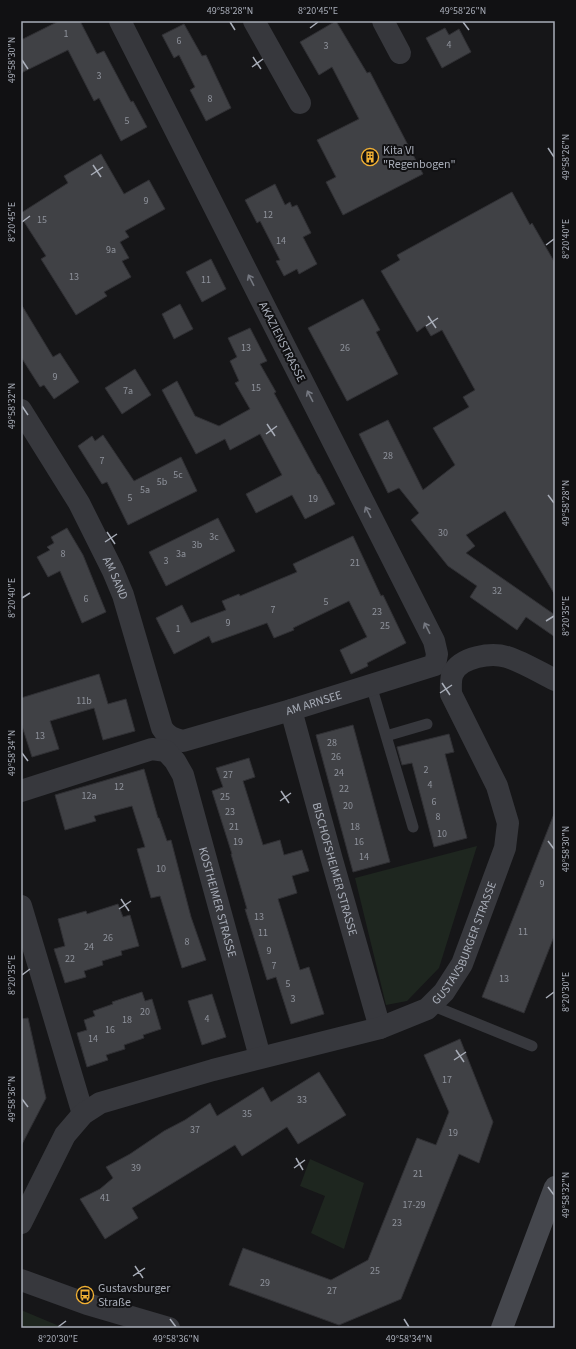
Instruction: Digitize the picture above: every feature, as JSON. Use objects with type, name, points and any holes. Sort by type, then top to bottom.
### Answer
[{"type":"main road","points":[[502,1328],[555,1187]]},
{"type":"street","name":"AKAZIENSTRASSE","points":[[120,21],[434,642],[437,654],[444,668]]},
{"type":"street","points":[[254,21],[300,103]]},
{"type":"street","points":[[382,21],[400,53]]},
{"type":"street","name":"AM SAND","points":[[21,410],[79,503],[113,571],[123,595],[162,728],[166,735],[173,739],[183,741],[192,738]]},
{"type":"street","points":[[444,668],[462,664],[474,658],[488,655],[506,657],[555,680]]},
{"type":"street","name":"AM ARNSEE","points":[[192,738],[291,710],[371,685],[444,668]]},
{"type":"street","name":"GUSTAVSBURGER STRASSE","points":[[21,1223],[60,1142],[83,1114],[100,1103],[260,1057],[380,1028],[427,1009],[444,992],[462,964],[505,848],[508,823],[497,786],[451,694],[451,681],[444,668]]},
{"type":"street","name":"BISCHOFSHEIMER STRASSE","points":[[291,710],[380,1028]]},
{"type":"street","name":"KOSTHEIMER STRASSE","points":[[21,791],[152,749],[166,751],[175,760],[183,775],[260,1057]]},
{"type":"street","points":[[21,906],[83,1114]]},
{"type":"street","points":[[21,1280],[87,1304],[169,1328]]},
{"type":"lane","points":[[371,685],[412,827]]},
{"type":"lane","points":[[386,736],[427,724]]},
{"type":"lane","points":[[431,1005],[532,1046]]},
{"type":"shaded area","points":[[477,846],[439,968],[407,1001],[386,1005],[355,878]]},
{"type":"shaded area","points":[[310,1159],[364,1183],[344,1249],[311,1233],[325,1196],[300,1186]]},
{"type":"shaded area","points":[[21,1310],[64,1328],[21,1328]]},
{"type":"building","points":[[59,21],[80,21],[97,54],[104,51],[131,102],[133,101],[147,127],[121,141],[99,98],[94,101],[68,50],[21,73],[21,40]]},
{"type":"building","name":"Kita VI \"Regenbogen\"","points":[[336,21],[367,73],[370,72],[423,174],[343,215],[326,182],[336,177],[317,140],[359,119],[332,67],[319,75],[300,42]]},
{"type":"building","points":[[184,24],[202,56],[206,55],[231,108],[206,121],[190,90],[195,87],[179,55],[174,58],[162,35]]},
{"type":"building","points":[[445,28],[449,35],[459,29],[471,52],[442,68],[426,38]]},
{"type":"building","points":[[101,154],[124,194],[149,180],[165,209],[125,231],[129,237],[120,242],[129,258],[122,261],[131,277],[104,292],[107,296],[76,315],[41,259],[46,256],[21,217],[21,213],[68,183],[64,176]]},
{"type":"building","points":[[275,184],[285,205],[290,202],[292,207],[297,205],[311,233],[303,237],[317,264],[299,274],[297,269],[284,276],[276,261],[280,260],[260,221],[257,223],[245,200]]},
{"type":"building","points":[[512,192],[530,225],[532,223],[555,263],[555,595],[505,511],[466,535],[475,546],[466,553],[555,615],[555,637],[526,617],[517,630],[470,597],[477,586],[448,566],[411,520],[419,513],[399,488],[388,493],[359,434],[388,420],[423,490],[455,465],[433,428],[469,407],[463,397],[475,390],[442,330],[431,336],[425,326],[417,332],[381,271],[400,260],[397,255]]},
{"type":"building","points":[[211,259],[226,289],[202,302],[186,272]]},
{"type":"building","points":[[363,299],[380,330],[376,332],[398,374],[347,401],[308,328]]},
{"type":"building","points":[[21,304],[53,357],[60,353],[79,382],[54,399],[44,385],[40,387],[21,357]]},
{"type":"building","points":[[180,304],[193,329],[174,339],[162,314]]},
{"type":"building","points":[[250,328],[267,361],[260,364],[276,392],[274,393],[335,504],[305,519],[292,495],[256,513],[246,494],[282,475],[260,434],[230,450],[225,439],[196,454],[162,390],[177,381],[195,416],[219,426],[250,409],[235,383],[239,381],[230,361],[237,357],[228,338]]},
{"type":"building","points":[[135,369],[151,395],[122,414],[105,388]]},
{"type":"building","points":[[103,435],[134,481],[181,457],[197,491],[128,525],[107,482],[102,484],[78,446],[92,436],[95,441]]},
{"type":"building","points":[[218,518],[235,551],[166,586],[149,552]]},
{"type":"building","points":[[67,528],[83,555],[106,612],[82,623],[60,571],[48,577],[37,557],[50,550],[47,547],[54,543],[51,537]]},
{"type":"building","points":[[353,536],[381,596],[383,595],[406,643],[367,663],[368,666],[351,674],[340,650],[367,637],[349,601],[293,628],[294,630],[274,638],[267,623],[212,643],[209,636],[174,654],[156,618],[182,605],[191,623],[226,610],[222,601],[239,594],[240,596],[297,572],[293,564]]},
{"type":"building","points":[[99,674],[108,704],[126,699],[135,731],[103,740],[94,708],[50,721],[59,749],[32,757],[21,723],[21,698]]},
{"type":"building","points":[[353,725],[390,862],[353,872],[316,735]]},
{"type":"building","points":[[449,734],[454,752],[445,754],[467,838],[434,847],[412,763],[402,765],[397,747]]},
{"type":"building","points":[[249,758],[255,777],[243,781],[263,845],[280,840],[284,855],[302,850],[309,871],[292,876],[297,893],[278,899],[300,970],[309,967],[324,1014],[291,1024],[276,977],[267,980],[245,909],[247,909],[232,854],[212,791],[223,787],[216,768]]},
{"type":"building","points":[[144,769],[158,818],[167,841],[171,840],[191,917],[206,960],[182,968],[160,896],[151,898],[137,849],[145,847],[132,806],[94,816],[96,821],[65,830],[55,795]]},
{"type":"building","points":[[554,814],[555,934],[524,1013],[482,997]]},
{"type":"building","points":[[118,904],[123,917],[130,915],[139,946],[121,951],[122,955],[102,961],[103,965],[84,971],[86,977],[65,983],[54,949],[65,946],[58,919],[86,911],[87,914]]},
{"type":"building","points":[[142,992],[145,1001],[152,999],[161,1029],[143,1035],[144,1038],[124,1045],[125,1049],[106,1055],[108,1060],[87,1067],[77,1033],[87,1030],[84,1020],[95,1016],[93,1011],[113,1004],[112,1002]]},
{"type":"building","points":[[212,994],[226,1037],[202,1045],[188,1001]]},
{"type":"building","points":[[28,1018],[46,1098],[21,1146],[21,1019]]},
{"type":"building","points":[[460,1039],[493,1122],[479,1163],[459,1154],[401,1299],[339,1325],[229,1285],[243,1248],[331,1280],[368,1260],[417,1138],[436,1145],[449,1112],[424,1055]]},
{"type":"building","points":[[319,1072],[346,1115],[298,1144],[287,1127],[242,1156],[235,1145],[132,1208],[138,1218],[105,1239],[80,1199],[100,1189],[113,1178],[106,1167],[130,1154],[210,1103],[217,1116],[263,1087],[271,1102]]},
{"type":"place","name":"Kita VI \"Regenbogen\"","points":[[370,157]]},
{"type":"place","name":"Gustavsburger Straße","points":[[85,1295]]}]
